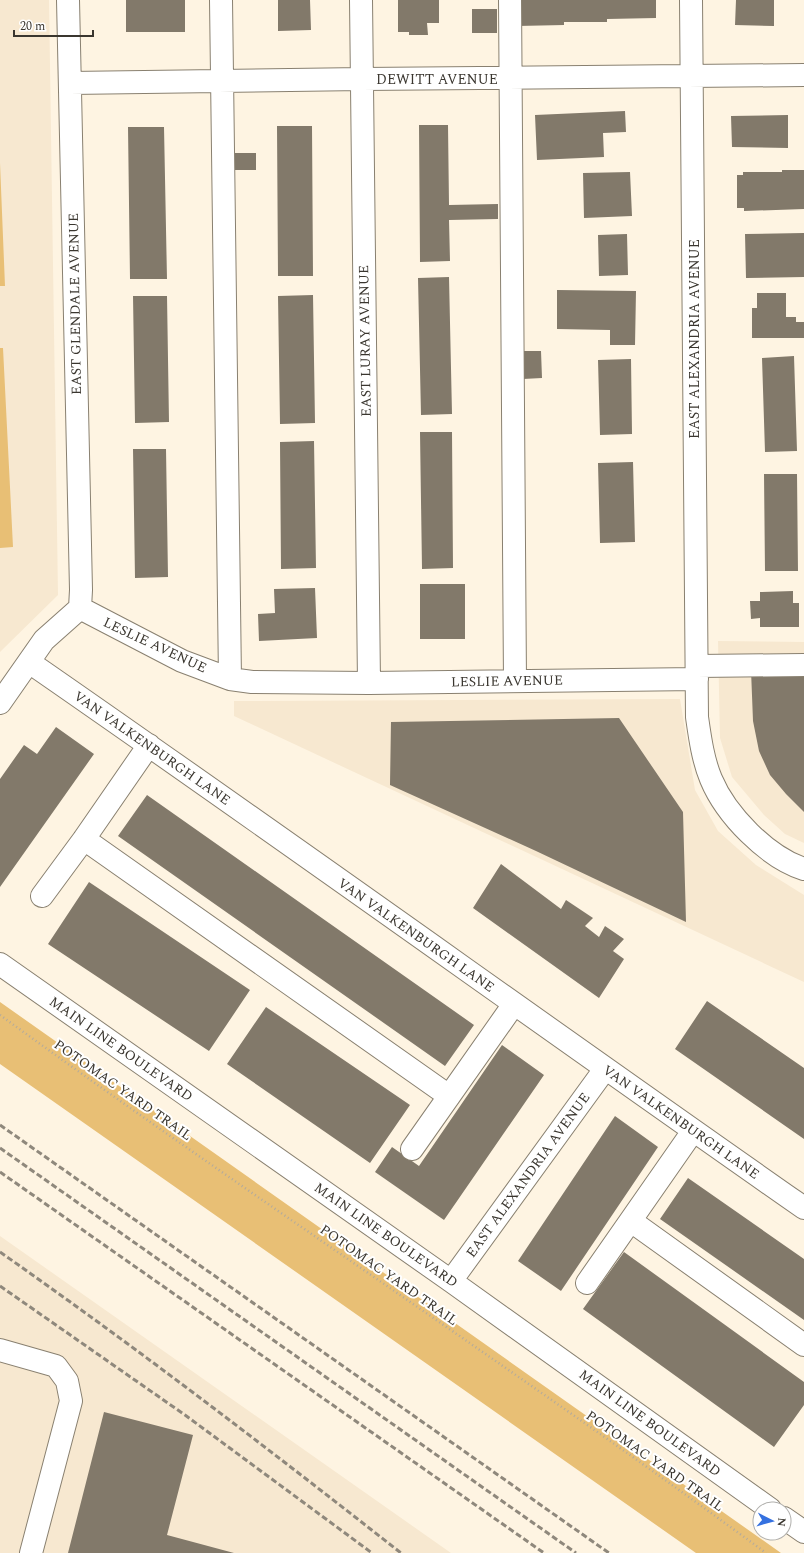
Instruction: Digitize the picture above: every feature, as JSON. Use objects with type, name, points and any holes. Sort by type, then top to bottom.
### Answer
[{"type":"street","name":"EAST GLENDALE AVENUE","points":[[68,0],[81,590],[89,613]]},
{"type":"street","points":[[221,0],[230,679]]},
{"type":"street","name":"EAST LURAY AVENUE","points":[[361,0],[369,683]]},
{"type":"street","points":[[510,0],[515,681]]},
{"type":"street","name":"EAST ALEXANDRIA AVENUE","points":[[691,0],[697,672]]},
{"type":"street","name":"DEWITT AVENUE","points":[[70,83],[804,75]]},
{"type":"street","points":[[0,703],[44,640],[89,613]]},
{"type":"street","name":"LESLIE AVENUE","points":[[89,613],[182,661],[230,679],[269,683],[515,681],[804,666]]},
{"type":"street","name":"VAN VALKENBURGH LANE","points":[[28,662],[149,745],[605,1069],[804,1208]]},
{"type":"street","points":[[697,672],[697,717],[701,741],[705,761],[718,795],[740,824],[763,845],[782,858],[804,869]]},
{"type":"street","points":[[42,896],[84,839],[149,745]]},
{"type":"street","points":[[84,839],[448,1096]]},
{"type":"street","name":"MAIN LINE BOULEVARD","points":[[0,964],[452,1281],[759,1501]]},
{"type":"street","points":[[412,1149],[514,1004]]},
{"type":"street","name":"EAST ALEXANDRIA AVENUE","points":[[452,1281],[605,1069]]},
{"type":"street","points":[[587,1283],[693,1131]]},
{"type":"street","points":[[631,1221],[804,1345]]},
{"type":"street","points":[[0,1350],[56,1366],[67,1381],[71,1401],[31,1553]]},
{"type":"street","points":[[792,1524],[804,1532]]},
{"type":"path","name":"POTOMAC YARD TRAIL","points":[[0,1015],[243,1187],[695,1501],[766,1553]]},
{"type":"shaded area","points":[[0,0],[49,0],[58,595],[0,652]]},
{"type":"shaded area","points":[[0,163],[5,286],[0,286]]},
{"type":"shaded area","points":[[0,348],[3,348],[13,547],[0,548]]},
{"type":"shaded area","points":[[718,641],[804,642],[804,843],[785,834],[764,815],[732,777],[720,738]]},
{"type":"shaded area","points":[[680,699],[695,790],[718,831],[756,865],[804,895],[804,982],[234,716],[234,701]]},
{"type":"shaded area","points":[[0,1002],[752,1533],[752,1541],[764,1541],[781,1553],[696,1553],[0,1064]]},
{"type":"shaded area","points":[[0,1236],[451,1553],[0,1553]]},
{"type":"building","points":[[126,0],[185,0],[185,32],[126,32]]},
{"type":"building","points":[[278,0],[310,0],[311,30],[278,31]]},
{"type":"building","points":[[398,0],[439,0],[439,23],[427,23],[428,35],[409,35],[409,32],[398,32]]},
{"type":"building","points":[[516,0],[656,0],[656,18],[607,19],[607,22],[564,22],[564,25],[517,26]]},
{"type":"building","points":[[736,0],[774,0],[774,26],[735,25]]},
{"type":"building","points":[[472,9],[497,9],[497,33],[472,33]]},
{"type":"building","points":[[625,111],[626,132],[603,133],[604,157],[537,160],[535,115]]},
{"type":"building","points":[[788,115],[788,148],[732,147],[731,116]]},
{"type":"building","points":[[419,125],[448,125],[449,205],[498,204],[498,219],[449,220],[450,261],[420,262]]},
{"type":"building","points":[[277,126],[312,126],[313,276],[278,276]]},
{"type":"building","points":[[128,127],[164,127],[167,279],[130,279]]},
{"type":"building","points":[[235,153],[256,153],[256,170],[235,170]]},
{"type":"building","points":[[782,170],[804,170],[804,209],[744,211],[744,208],[737,208],[737,175],[743,175],[743,172],[782,172]]},
{"type":"building","points":[[630,172],[632,216],[584,218],[583,173]]},
{"type":"building","points":[[804,233],[804,277],[746,278],[745,234]]},
{"type":"building","points":[[627,234],[628,275],[599,276],[598,235]]},
{"type":"building","points":[[449,277],[452,414],[421,415],[418,278]]},
{"type":"building","points":[[557,290],[636,291],[635,345],[610,345],[610,330],[557,329]]},
{"type":"building","points":[[757,293],[786,293],[786,317],[796,317],[796,322],[804,322],[804,338],[752,338],[752,308],[757,308]]},
{"type":"building","points":[[313,295],[315,423],[280,424],[278,296]]},
{"type":"building","points":[[133,296],[167,296],[169,422],[135,423]]},
{"type":"building","points":[[523,351],[541,351],[542,378],[523,379]]},
{"type":"building","points":[[794,356],[797,451],[765,452],[762,358]]},
{"type":"building","points":[[631,359],[632,434],[600,435],[598,360]]},
{"type":"building","points":[[420,432],[452,432],[453,568],[422,569]]},
{"type":"building","points":[[314,441],[316,568],[281,569],[280,442]]},
{"type":"building","points":[[133,449],[166,449],[168,577],[135,578]]},
{"type":"building","points":[[633,462],[635,542],[600,543],[598,463]]},
{"type":"building","points":[[764,474],[797,474],[798,571],[765,571]]},
{"type":"building","points":[[420,584],[465,584],[465,639],[420,639]]},
{"type":"building","points":[[315,588],[317,638],[259,641],[258,614],[275,613],[274,589]]},
{"type":"building","points":[[793,591],[793,603],[799,603],[799,627],[760,627],[760,618],[751,619],[750,601],[760,601],[760,592]]},
{"type":"building","points":[[751,670],[804,670],[804,812],[770,775],[759,751],[753,721]]},
{"type":"building","points":[[619,718],[683,812],[686,922],[536,851],[390,785],[391,722]]},
{"type":"building","points":[[56,727],[94,754],[0,887],[0,779],[24,745],[37,754]]},
{"type":"building","points":[[147,795],[474,1025],[445,1066],[118,836]]},
{"type":"building","points":[[501,864],[561,909],[566,900],[593,918],[585,926],[599,937],[605,926],[624,939],[613,951],[624,959],[599,998],[473,908]]},
{"type":"building","points":[[89,882],[250,990],[209,1051],[48,944]]},
{"type":"building","points":[[707,1001],[804,1068],[804,1139],[675,1049]]},
{"type":"building","points":[[266,1007],[410,1105],[370,1163],[227,1064]]},
{"type":"building","points":[[502,1045],[544,1075],[444,1220],[375,1172],[392,1147],[419,1166]]},
{"type":"building","points":[[615,1116],[658,1147],[561,1291],[518,1261]]},
{"type":"building","points":[[688,1178],[804,1259],[804,1320],[660,1219]]},
{"type":"building","points":[[624,1252],[804,1382],[804,1405],[774,1447],[583,1309]]},
{"type":"building","points":[[104,1412],[193,1435],[167,1535],[234,1553],[68,1553]]},
{"type":"railway","points":[[0,1125],[609,1553]]},
{"type":"railway","points":[[0,1148],[576,1553]]},
{"type":"railway","points":[[0,1172],[544,1553]]},
{"type":"railway","points":[[0,1252],[203,1400],[401,1553]]},
{"type":"railway","points":[[0,1286],[185,1415],[372,1553]]}]
